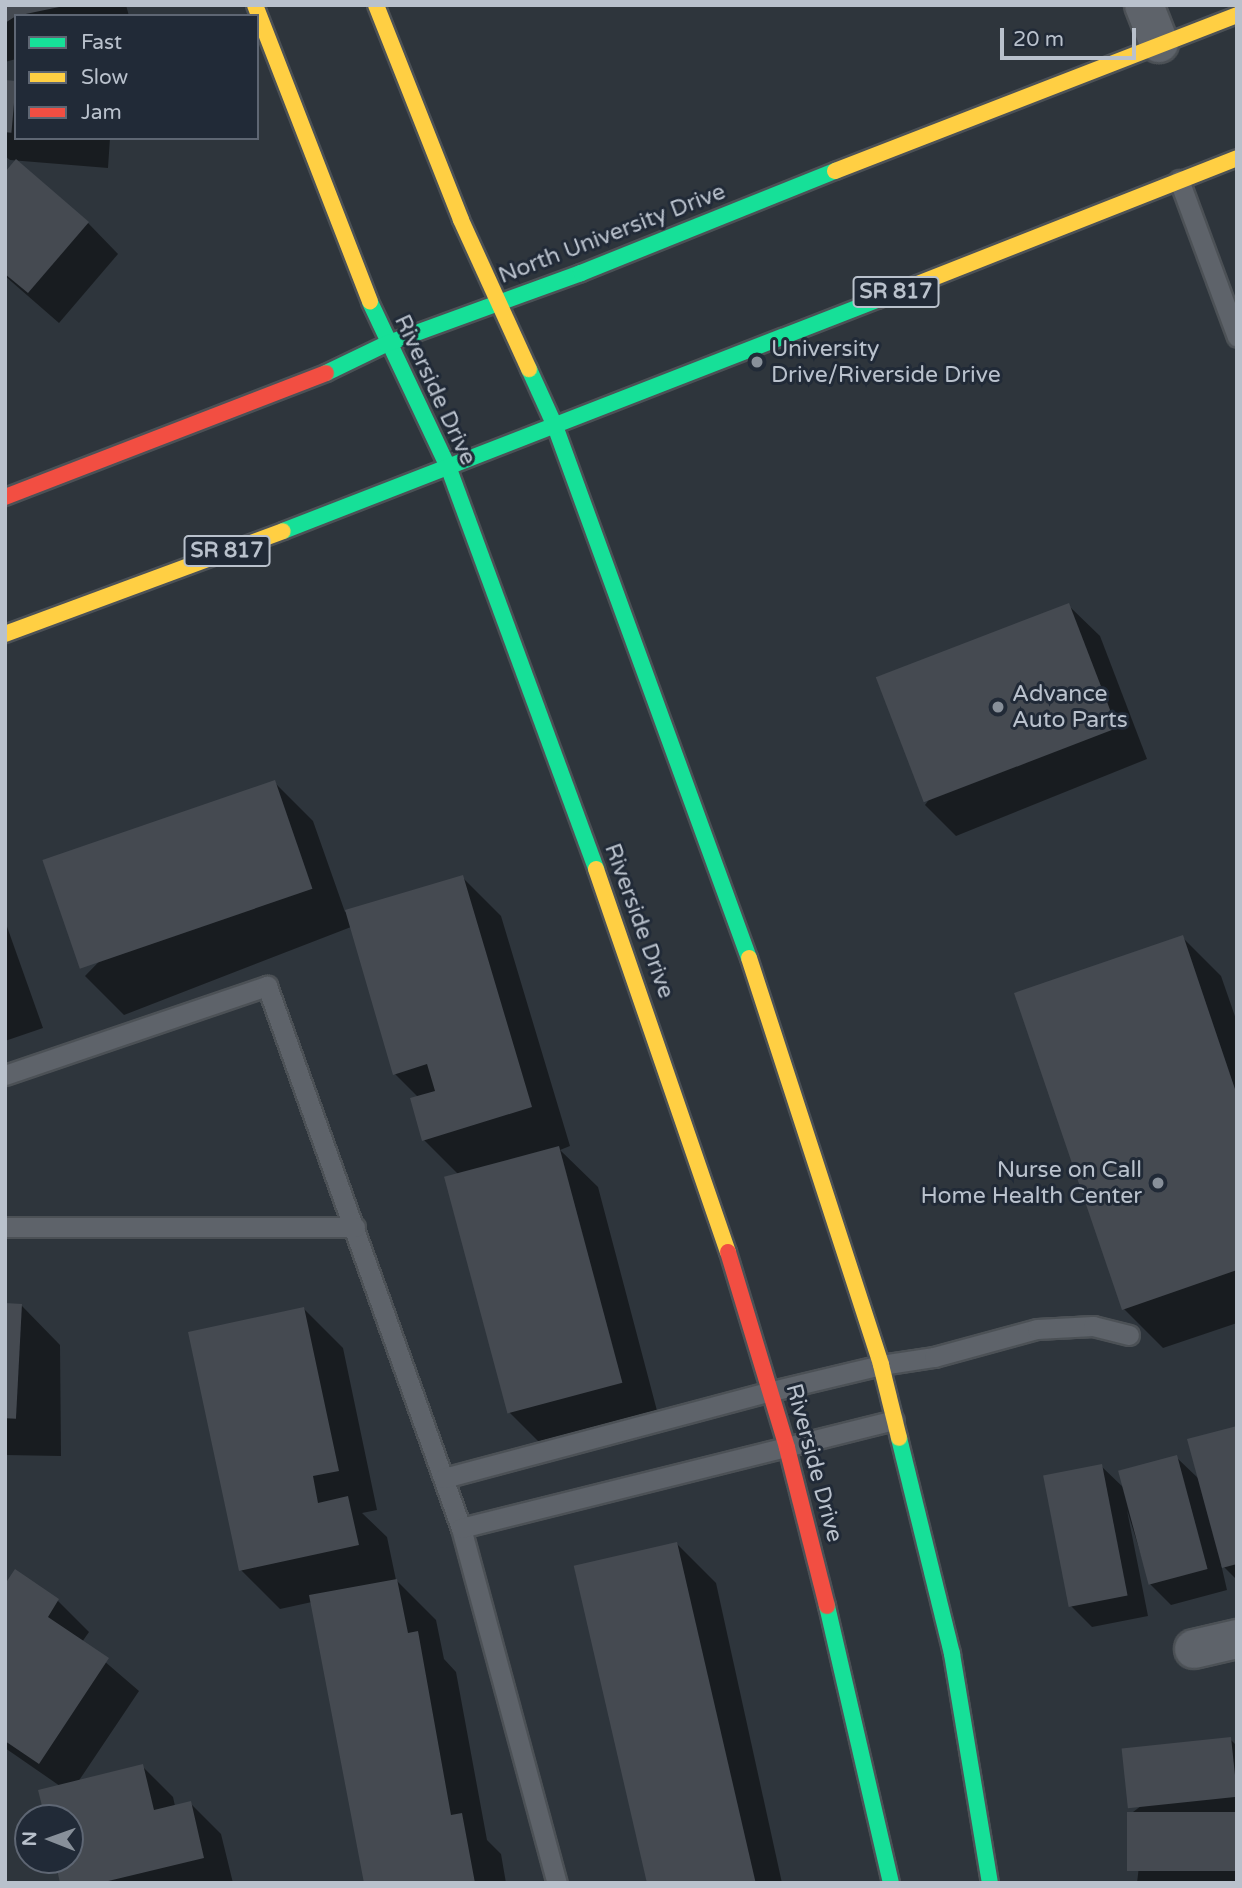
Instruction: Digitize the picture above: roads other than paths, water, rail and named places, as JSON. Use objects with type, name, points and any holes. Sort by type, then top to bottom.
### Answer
[{"type":"street","points":[[376,5],[497,303],[555,426],[742,937],[881,1365],[952,1654],[990,1883]]},
{"type":"street","points":[[1144,5],[1160,43]]},
{"type":"street","name":"North University Drive","points":[[5,497],[304,384],[386,344],[1237,15]]},
{"type":"street","name":"Riverside Drive","points":[[259,18],[386,344],[449,469],[648,1010],[772,1391],[867,1765],[891,1883]]},
{"type":"street","name":"SR 817","points":[[5,634],[449,469],[1237,158]]},
{"type":"street","points":[[1194,1649],[1237,1639]]},
{"type":"lane","points":[[1179,180],[1237,337]]},
{"type":"lane","points":[[5,1075],[267,986],[461,1528],[557,1883]]},
{"type":"lane","points":[[5,1227],[355,1227]]},
{"type":"lane","points":[[444,1478],[772,1391],[881,1365],[934,1357],[1037,1329],[1093,1326],[1129,1335]]},
{"type":"lane","points":[[461,1528],[894,1420]]},
{"type":"place","name":"University Drive/Riverside Drive","points":[[757,362]]},
{"type":"place","name":"Advance Auto Parts","points":[[998,707]]},
{"type":"place","name":"Nurse on Call Home Health Center","points":[[1158,1183]]}]
